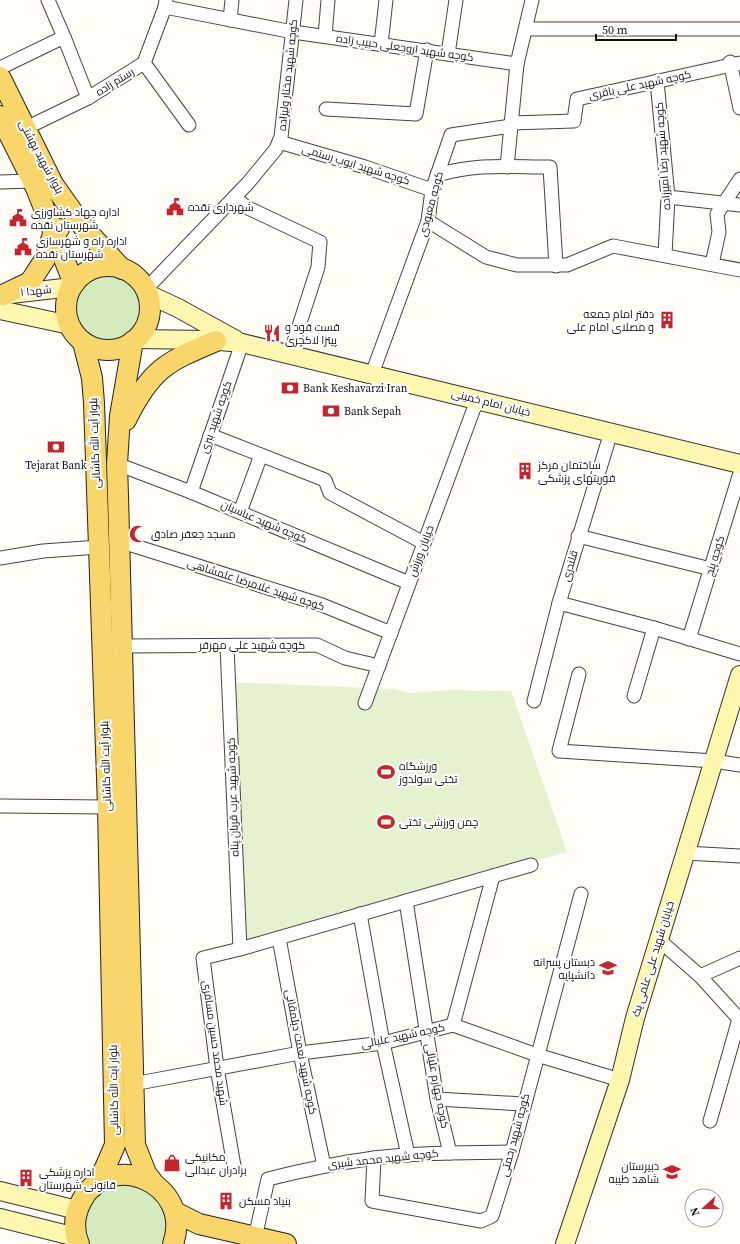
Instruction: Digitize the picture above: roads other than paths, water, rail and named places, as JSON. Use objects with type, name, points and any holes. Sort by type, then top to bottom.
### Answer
[{"type":"main road","name":"بلوار شهید بهشتی","points":[[0,77],[53,184],[84,228],[122,269]]},
{"type":"main road","name":"بلوار شهید بهشتی","points":[[0,116],[33,181],[54,231],[73,286]]},
{"type":"main road","points":[[1,300],[30,282],[45,259],[54,231],[65,227],[76,217]]},
{"type":"main road","points":[[111,266],[122,269],[136,277],[146,292],[150,304],[147,323],[135,340],[124,347],[103,350],[83,342],[70,325],[66,306],[73,286],[81,276],[90,270],[111,266]]},
{"type":"main road","name":"شهدا ۱","points":[[1,300],[30,291],[73,286]]},
{"type":"main road","points":[[18,313],[28,310],[32,304],[33,297],[30,291]]},
{"type":"main road","points":[[146,292],[242,343]]},
{"type":"main road","name":"شهدا ۱","points":[[1,300],[18,313],[70,325]]},
{"type":"main road","points":[[135,340],[216,341],[242,343]]},
{"type":"main road","name":"بلوار آیت الله کاشانی","points":[[135,340],[119,432],[117,464],[135,1145],[146,1173],[164,1192],[174,1212]]},
{"type":"main road","points":[[119,432],[134,404],[150,380],[163,367],[180,356],[216,341]]},
{"type":"main road","name":"بلوار آیت الله کاشانی","points":[[77,1210],[84,1197],[93,1187],[105,1168],[115,1145],[108,807],[93,384],[83,342]]},
{"type":"main road","name":"خیابان امام خمینی","points":[[242,343],[740,464]]},
{"type":"main road","points":[[97,496],[118,496]]},
{"type":"main road","name":"خیابان شهید علی علمی یک","points":[[566,1242],[620,1080],[635,1018],[740,675]]},
{"type":"main road","points":[[114,1094],[117,1103],[126,1109],[134,1107]]},
{"type":"main road","points":[[93,1187],[104,1179],[124,1175],[144,1178],[156,1185]]},
{"type":"main road","points":[[0,1191],[77,1210],[75,1223],[78,1241],[0,1218]]},
{"type":"main road","points":[[174,1212],[233,1239],[256,1238],[286,1244]]},
{"type":"main road","points":[[173,1244],[176,1224],[174,1212]]},
{"type":"street","points":[[48,0],[64,36],[88,98]]},
{"type":"street","points":[[230,20],[232,0]]},
{"type":"street","name":"کوچه شهید مختار ولیزاده","points":[[146,292],[248,183],[276,149],[281,137],[296,0]]},
{"type":"street","points":[[325,36],[328,0]]},
{"type":"street","points":[[381,44],[386,0]]},
{"type":"street","points":[[448,54],[456,0]]},
{"type":"street","points":[[507,167],[517,64],[532,0]]},
{"type":"street","name":"کوچه شهید اروجعلی حبیب زاده","points":[[166,3],[230,20],[293,32],[517,64]]},
{"type":"street","name":"رستم زاده","points":[[26,128],[88,98],[144,63],[166,3]]},
{"type":"street","points":[[526,29],[740,28]]},
{"type":"street","points":[[0,68],[64,36]]},
{"type":"street","points":[[326,109],[416,114],[427,50]]},
{"type":"street","points":[[144,63],[189,125]]},
{"type":"street","points":[[734,63],[740,108]]},
{"type":"street","name":"کوچه شهید علی باقری","points":[[511,124],[574,121],[576,99],[734,63]]},
{"type":"street","name":"کوچه شهید رضا امیرزاده","points":[[657,81],[668,197],[665,255]]},
{"type":"street","name":"کوچه معبودی","points":[[372,374],[428,221],[432,190],[451,135],[511,124]]},
{"type":"street","name":"کوچه شهید ایوب رستمی","points":[[279,142],[365,167],[432,190]]},
{"type":"street","points":[[437,175],[459,168],[488,165],[550,168],[556,266]]},
{"type":"street","points":[[712,264],[719,232],[717,214],[723,202],[740,179]]},
{"type":"street","points":[[0,182],[33,181]]},
{"type":"street","points":[[235,197],[246,207],[320,242],[318,267],[290,354]]},
{"type":"street","points":[[668,197],[740,205]]},
{"type":"street","points":[[428,221],[486,257],[517,265],[568,265],[613,246],[740,270]]},
{"type":"street","name":"کوچه شهید ببری","points":[[191,492],[242,343]]},
{"type":"street","name":"خیابان ورزش","points":[[365,702],[477,400]]},
{"type":"street","name":"قلندری","points":[[534,700],[578,536],[611,432]]},
{"type":"street","points":[[210,435],[325,480],[330,493],[424,543]]},
{"type":"street","points":[[240,512],[261,455]]},
{"type":"street","name":"کوچه شهید عباسیان","points":[[117,464],[191,492],[409,583]]},
{"type":"street","name":"کوچه پنج","points":[[690,639],[740,473]]},
{"type":"street","points":[[578,536],[711,569]]},
{"type":"street","name":"کوچه شهید غلامرضا علمشاهی","points":[[119,541],[322,605],[391,633]]},
{"type":"street","points":[[0,558],[43,551],[99,547]]},
{"type":"street","points":[[559,603],[654,628],[740,654]]},
{"type":"street","points":[[634,696],[654,628]]},
{"type":"street","name":"کوچه شهید علی مهرفر","points":[[122,646],[317,645],[345,658],[379,666]]},
{"type":"street","name":"کوچه شهید عرب قربان پناه","points":[[227,646],[240,949]]},
{"type":"street","points":[[578,674],[559,751],[714,761],[740,765]]},
{"type":"street","points":[[0,806],[108,807]]},
{"type":"street","points":[[685,853],[740,856]]},
{"type":"street","points":[[240,949],[531,865]]},
{"type":"street","points":[[453,1025],[493,876]]},
{"type":"street","name":"کوچه شهید رحمتی","points":[[374,1158],[372,1201],[481,1221],[492,1216],[512,1152],[581,894]]},
{"type":"street","name":"کوچه چهارم علیالی","points":[[406,901],[437,1099],[450,1152]]},
{"type":"street","points":[[360,914],[383,1043],[408,1154]]},
{"type":"street","name":"کوچه شهید نعمت دیلمقانی","points":[[280,938],[300,1053],[324,1166]]},
{"type":"street","points":[[659,940],[700,976],[740,1020],[710,1121]]},
{"type":"street","name":"شهید محمد حسین مسافری","points":[[234,1166],[217,1068],[203,958],[240,949]]},
{"type":"street","points":[[700,976],[740,958]]},
{"type":"street","name":"کوچه شهید علیالی","points":[[133,1084],[300,1053],[383,1043],[453,1025],[537,1055],[620,1080]]},
{"type":"street","points":[[437,1099],[524,1104]]},
{"type":"street","name":"کوچه شهید محمد شیری","points":[[256,1238],[268,1179],[324,1166],[408,1154],[512,1152]]},
{"type":"place","name":"شهرداری نقده","points":[[175,207]]},
{"type":"place","name":"اداره جهاد کشاورزی شهرستان نقده","points":[[18,218]]},
{"type":"place","name":"اداره راه و شهرسازی شهرستان نقده","points":[[23,247]]},
{"type":"place","name":"دفتر امام جمعه و مصلای امام علی","points":[[667,320]]},
{"type":"place","name":"فست فود و پیتزا لاکچری","points":[[272,333]]},
{"type":"place","name":"Bank Keshavarzi Iran","points":[[290,388]]},
{"type":"place","name":"Bank Sepah","points":[[331,411]]},
{"type":"place","name":"Tejarat Bank","points":[[56,447]]},
{"type":"place","name":"ساختمان مرکز فوریتهای پزشکی","points":[[525,471]]},
{"type":"place","name":"مسجد جعفر صادق","points":[[138,534]]},
{"type":"place","name":"ورزشگاه تختی سولدوز","points":[[386,772]]},
{"type":"place","name":"چمن ورزشی تختی","points":[[386,822]]},
{"type":"place","name":"دبستان پسرانه دانشپایه","points":[[608,968]]},
{"type":"place","name":"مکانیکی برادران عبدالی","points":[[172,1163]]},
{"type":"place","name":"دبیرستان شاهد طیبه","points":[[672,1172]]},
{"type":"place","name":"اداره پزشکی قانونی شهرستان","points":[[26,1178]]},
{"type":"place","name":"بنیاد مسکن","points":[[226,1201]]}]
